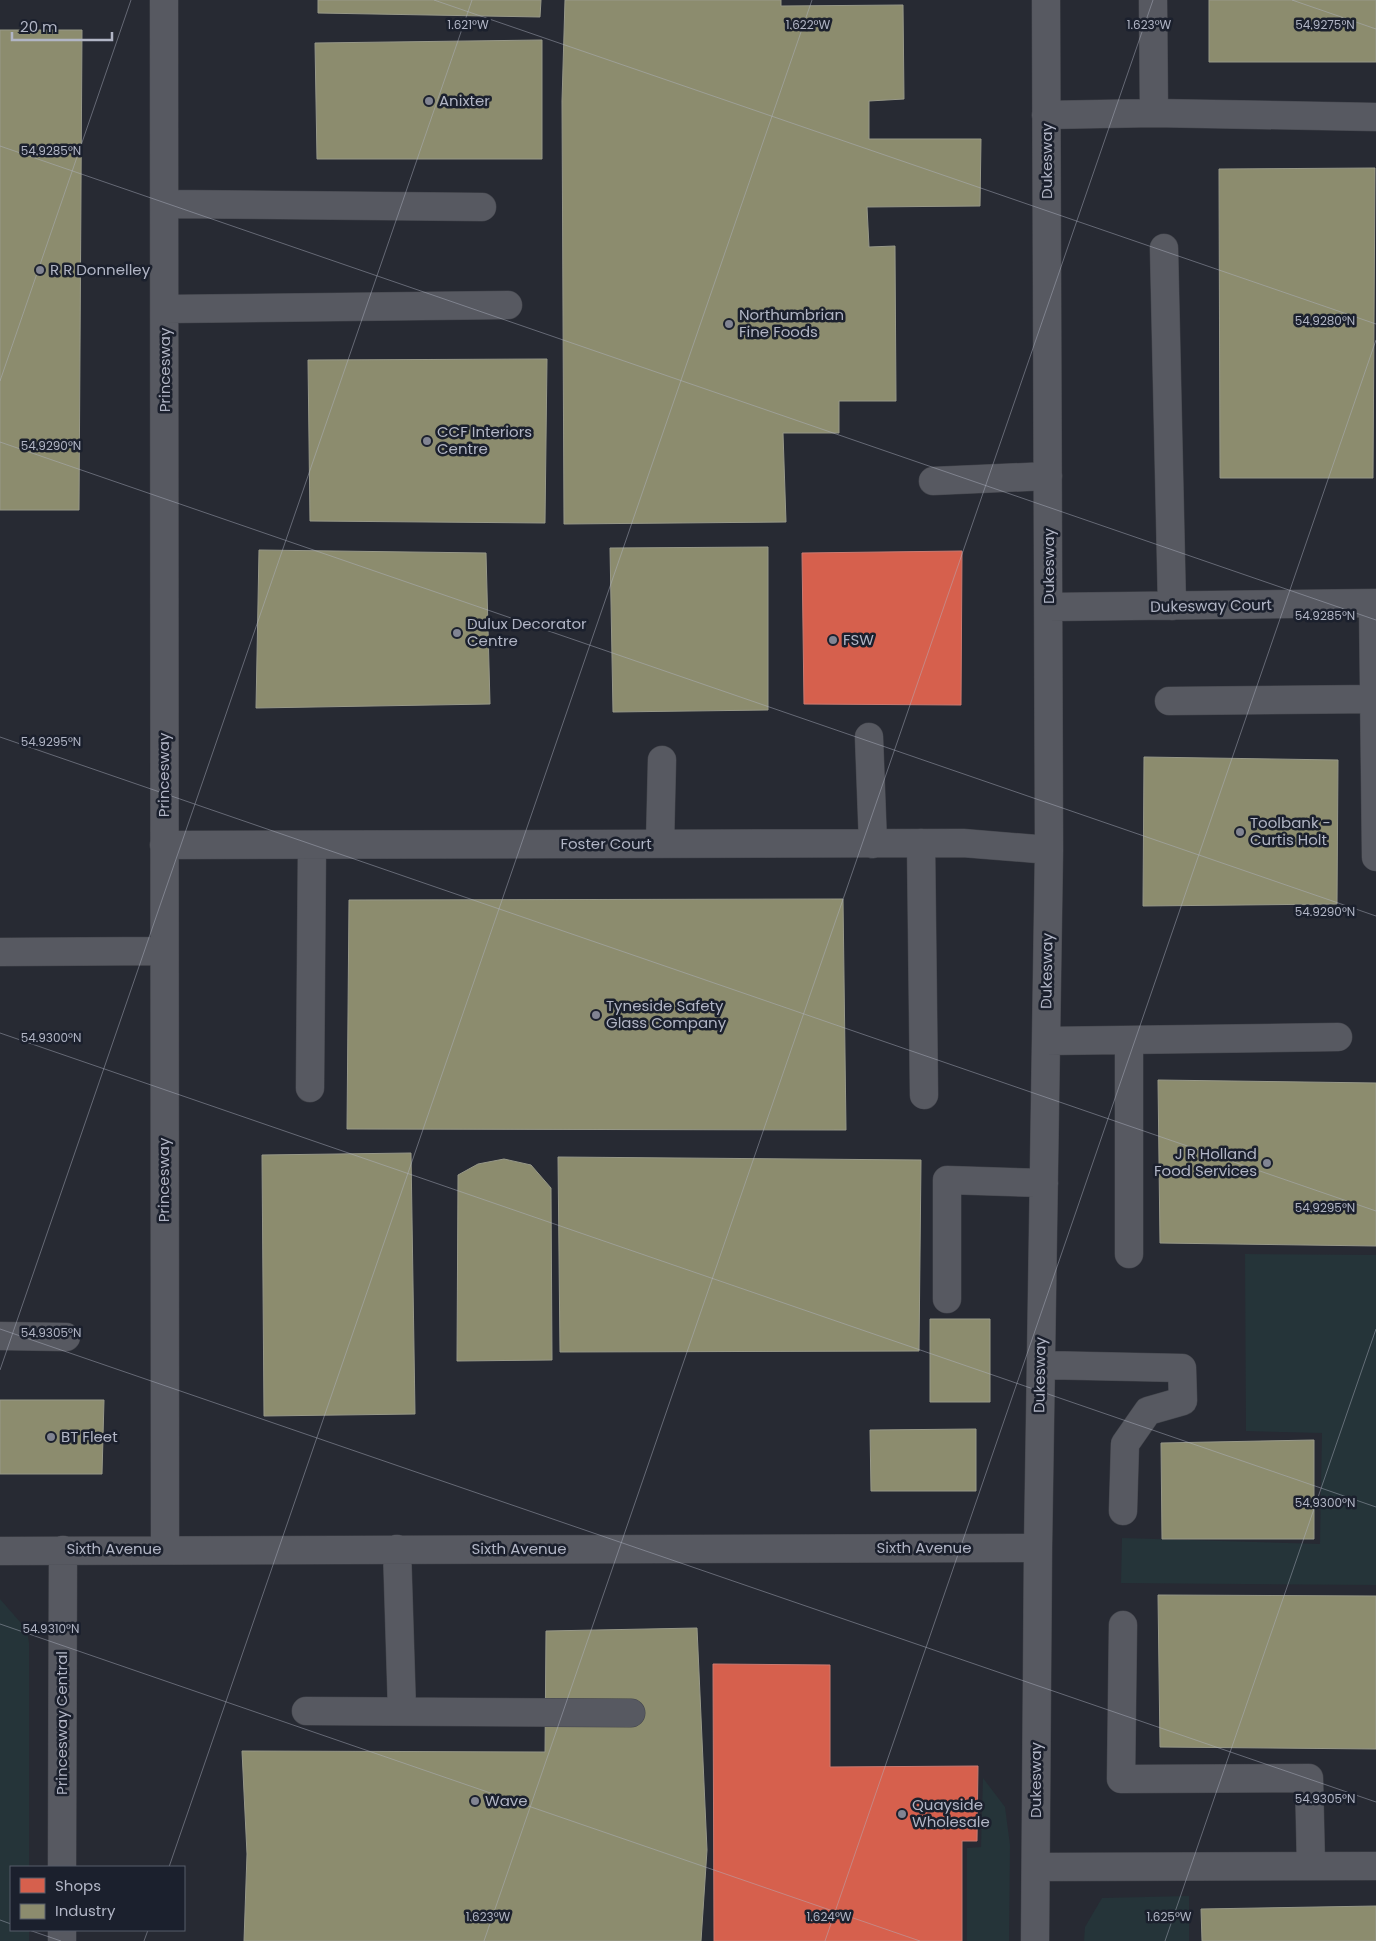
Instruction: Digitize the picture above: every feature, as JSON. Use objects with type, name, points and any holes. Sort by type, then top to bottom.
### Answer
[{"type":"street","name":"Princesway","points":[[164,0],[165,1549]]},
{"type":"street","name":"Dukesway","points":[[1035,1941],[1038,1548],[1049,850],[1046,0]]},
{"type":"street","points":[[1154,0],[1154,113]]},
{"type":"street","points":[[1046,114],[1154,113],[1376,117]]},
{"type":"street","points":[[165,204],[482,207]]},
{"type":"street","points":[[1164,248],[1172,606]]},
{"type":"street","points":[[165,310],[508,305]]},
{"type":"street","points":[[932,481],[1048,476]]},
{"type":"street","name":"Dukesway Court","points":[[1049,607],[1374,604],[1376,857]]},
{"type":"street","points":[[1170,702],[1375,699]]},
{"type":"street","points":[[869,737],[873,844]]},
{"type":"street","points":[[660,844],[662,760]]},
{"type":"street","points":[[921,843],[924,1095]]},
{"type":"street","name":"Foster Court","points":[[164,845],[963,843],[1049,850]]},
{"type":"street","points":[[310,1088],[312,845]]},
{"type":"street","points":[[0,952],[164,951]]},
{"type":"street","points":[[1046,1041],[1338,1037]]},
{"type":"street","points":[[1129,1254],[1130,1040]]},
{"type":"street","points":[[947,1299],[946,1180],[1044,1182]]},
{"type":"street","points":[[0,1336],[66,1337]]},
{"type":"street","points":[[1041,1365],[1182,1368],[1183,1401],[1148,1411],[1125,1444],[1123,1511]]},
{"type":"street","name":"Sixth Avenue","points":[[0,1551],[165,1549],[1038,1548]]},
{"type":"street","points":[[397,1549],[402,1711]]},
{"type":"street","name":"Princesway Central","points":[[62,1866],[63,1550]]},
{"type":"street","points":[[1123,1625],[1121,1778],[1309,1778],[1311,1866]]},
{"type":"street","points":[[306,1711],[631,1713]]},
{"type":"street","points":[[1036,1867],[1376,1866]]},
{"type":"shaded area","points":[[1245,1254],[1376,1255],[1376,1585],[1121,1583],[1122,1538],[1320,1544],[1322,1433],[1246,1431]]},
{"type":"shaded area","points":[[0,1599],[27,1630],[29,1643],[29,1866],[10,1866],[10,1931],[29,1931],[29,1941],[0,1941]]},
{"type":"shaded area","points":[[983,1778],[1005,1807],[1010,1845],[1009,1941],[967,1941],[967,1848],[981,1847]]},
{"type":"shaded area","points":[[1189,1896],[1189,1941],[1084,1941],[1085,1927],[1102,1898]]},
{"type":"building: Shops","points":[[962,551],[961,705],[804,704],[802,553]]},
{"type":"building: Shops","points":[[713,1664],[830,1665],[830,1767],[978,1766],[977,1841],[962,1841],[962,1941],[714,1941]]},
{"type":"building: Industry","points":[[318,0],[541,0],[540,17],[318,13]]},
{"type":"building: Industry","name":"Northumbrian Fine Foods","points":[[565,0],[781,0],[781,6],[903,5],[904,99],[869,101],[869,139],[981,139],[980,206],[867,207],[869,247],[895,246],[896,401],[839,401],[839,433],[783,433],[786,522],[564,524],[562,101]]},
{"type":"building: Industry","points":[[1209,0],[1376,0],[1376,62],[1209,62]]},
{"type":"building: Industry","name":"R R Donnelley","points":[[0,30],[82,30],[79,510],[0,510]]},
{"type":"building: Industry","name":"Anixter","points":[[542,40],[542,159],[317,159],[315,43]]},
{"type":"building: Industry","points":[[1375,168],[1373,478],[1220,478],[1219,169]]},
{"type":"building: Industry","name":"CCF Interiors Centre","points":[[547,359],[545,523],[310,521],[308,360]]},
{"type":"building: Industry","points":[[768,547],[768,710],[613,712],[610,548]]},
{"type":"building: Industry","points":[[259,550],[486,553],[490,704],[256,708]]},
{"type":"building: Industry","name":"Toolbank - Curtis Holt","points":[[1144,757],[1338,760],[1337,904],[1143,906]]},
{"type":"building: Industry","name":"Tyneside Safety Glass Company","points":[[843,899],[846,1130],[347,1129],[349,900]]},
{"type":"building: Industry","name":"J R Holland Food Services","points":[[1158,1080],[1376,1083],[1376,1246],[1160,1243]]},
{"type":"building: Industry","points":[[411,1153],[415,1414],[264,1416],[262,1155]]},
{"type":"building: Industry","points":[[558,1157],[921,1160],[919,1351],[560,1352]]},
{"type":"building: Industry","points":[[504,1159],[531,1165],[551,1188],[552,1360],[457,1361],[458,1175],[478,1164]]},
{"type":"building: Industry","points":[[930,1319],[990,1319],[990,1402],[930,1402]]},
{"type":"building: Industry","name":"BT Fleet","points":[[0,1400],[104,1400],[102,1474],[0,1474]]},
{"type":"building: Industry","points":[[976,1429],[976,1491],[871,1491],[870,1430]]},
{"type":"building: Industry","points":[[1314,1440],[1314,1539],[1162,1539],[1161,1443]]},
{"type":"building: Industry","points":[[1158,1595],[1376,1596],[1376,1749],[1160,1747]]},
{"type":"building: Industry","name":"Wave","points":[[697,1628],[707,1850],[701,1941],[244,1941],[247,1854],[242,1751],[545,1752],[546,1631]]},
{"type":"building: Industry","points":[[1376,1906],[1376,1941],[1202,1941],[1201,1909]]},
{"type":"place","name":"Anixter","points":[[429,101]]},
{"type":"place","name":"R R Donnelley","points":[[40,270]]},
{"type":"place","name":"Northumbrian Fine Foods","points":[[729,324]]},
{"type":"place","name":"CCF Interiors Centre","points":[[427,441]]},
{"type":"place","name":"Dulux Decorator Centre","points":[[457,633]]},
{"type":"place","name":"FSW","points":[[833,640]]},
{"type":"place","name":"Toolbank - Curtis Holt","points":[[1240,832]]},
{"type":"place","name":"Tyneside Safety Glass Company","points":[[596,1015]]},
{"type":"place","name":"J R Holland Food Services","points":[[1267,1163]]},
{"type":"place","name":"BT Fleet","points":[[51,1437]]},
{"type":"place","name":"Wave","points":[[475,1801]]},
{"type":"place","name":"Quayside Wholesale","points":[[902,1814]]}]
